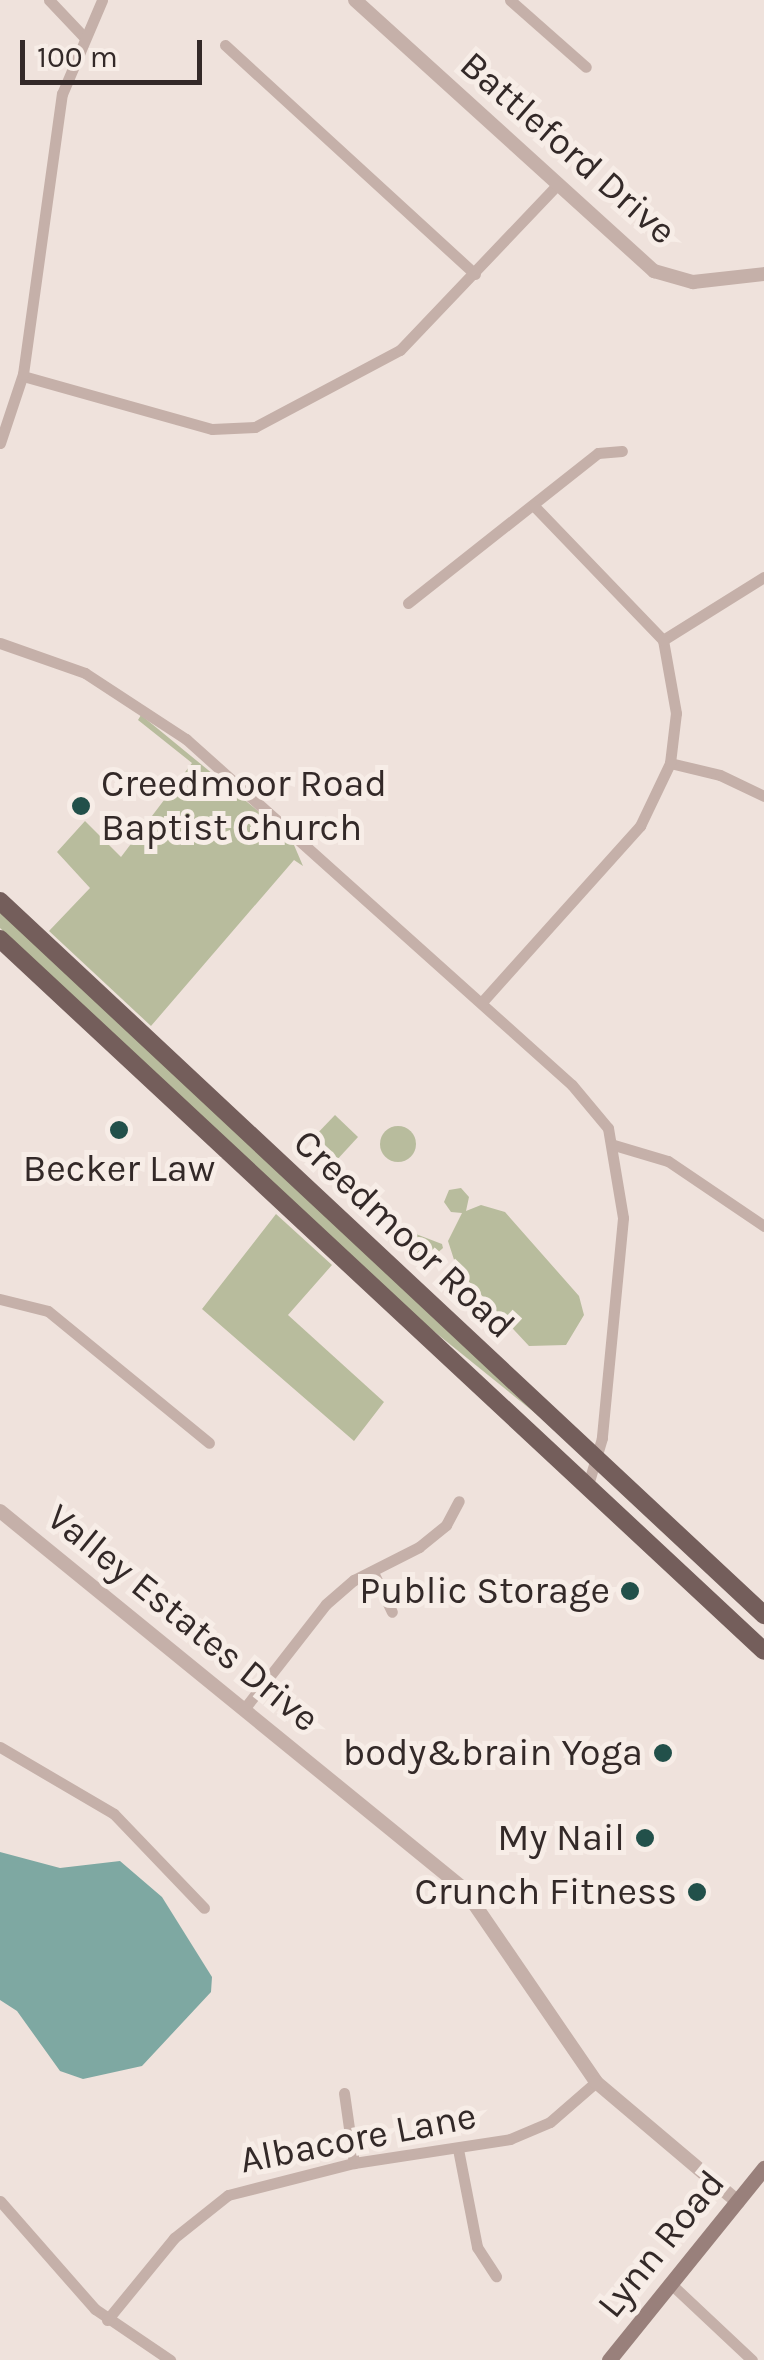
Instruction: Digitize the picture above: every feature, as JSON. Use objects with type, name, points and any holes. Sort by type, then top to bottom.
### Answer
[{"type":"main road","name":"Creedmoor Road","points":[[0,901],[764,1615]]},
{"type":"main road","name":"Creedmoor Road","points":[[0,939],[764,1651]]},
{"type":"main road","name":"Lynn Road","points":[[610,2360],[764,2168]]},
{"type":"street","points":[[49,0],[84,37]]},
{"type":"street","points":[[0,443],[23,376],[48,158],[62,94],[102,0]]},
{"type":"street","name":"Battleford Drive","points":[[355,0],[555,187],[654,271],[693,282],[764,274]]},
{"type":"street","points":[[510,0],[586,67]]},
{"type":"street","points":[[225,45],[475,274]]},
{"type":"street","points":[[23,376],[212,429],[255,427],[400,350],[555,187]]},
{"type":"street","points":[[408,603],[598,453],[622,451]]},
{"type":"street","points":[[482,1002],[640,826],[670,763],[676,713],[663,640],[534,506]]},
{"type":"street","points":[[663,640],[764,577]]},
{"type":"street","points":[[0,643],[85,672],[186,739],[572,1084],[608,1128],[614,1145],[623,1218],[596,1459],[587,1488]]},
{"type":"street","points":[[670,763],[720,775],[764,796]]},
{"type":"street","points":[[614,1145],[668,1161],[764,1226]]},
{"type":"street","points":[[0,1299],[48,1311],[209,1443]]},
{"type":"street","points":[[244,1709],[326,1604],[446,1526],[459,1502]]},
{"type":"street","name":"Valley Estates Drive","points":[[0,1511],[464,1888],[596,2082],[738,2202]]},
{"type":"street","points":[[373,1572],[392,1612]]},
{"type":"street","points":[[0,1747],[114,1814],[204,1908]]},
{"type":"street","name":"Albacore Lane","points":[[108,2320],[174,2238],[210,2206],[273,2179],[531,2132],[596,2082]]},
{"type":"street","points":[[344,2093],[354,2163]]},
{"type":"street","points":[[458,2148],[478,2248],[496,2276]]},
{"type":"street","points":[[0,2201],[108,2320],[170,2360]]},
{"type":"street","points":[[671,2284],[752,2360]]},
{"type":"green space","points":[[141,715],[291,838],[303,866],[294,860],[151,1026],[49,931],[90,888],[57,852],[85,821],[121,857],[192,763],[138,720]]},
{"type":"green space","points":[[0,912],[540,1417],[405,1308],[0,928]]},
{"type":"green space","points":[[335,1115],[358,1137],[335,1162],[312,1139]]},
{"type":"green space","points":[[398,1126],[411,1131],[416,1144],[411,1157],[398,1162],[385,1157],[380,1144],[385,1131]]},
{"type":"green space","points":[[461,1188],[469,1197],[466,1211],[481,1205],[505,1212],[579,1296],[584,1315],[566,1345],[529,1346],[457,1269],[448,1241],[462,1213],[451,1212],[444,1202],[449,1190]]},
{"type":"green space","points":[[276,1214],[332,1265],[288,1315],[384,1402],[354,1441],[202,1309]]},
{"type":"green space","points":[[408,1231],[442,1244],[443,1248],[428,1261],[413,1259],[401,1243]]},
{"type":"water","points":[[0,1852],[60,1868],[120,1861],[162,1897],[212,1977],[211,1992],[142,2066],[83,2079],[60,2071],[17,2011],[0,2000]]},
{"type":"place","name":"Creedmoor Road Baptist Church","points":[[81,806]]},
{"type":"place","name":"Becker Law","points":[[119,1130]]},
{"type":"place","name":"Public Storage","points":[[630,1591]]},
{"type":"place","name":"body&brain Yoga","points":[[663,1753]]},
{"type":"place","name":"My Nail","points":[[645,1838]]},
{"type":"place","name":"Crunch Fitness","points":[[697,1892]]}]
